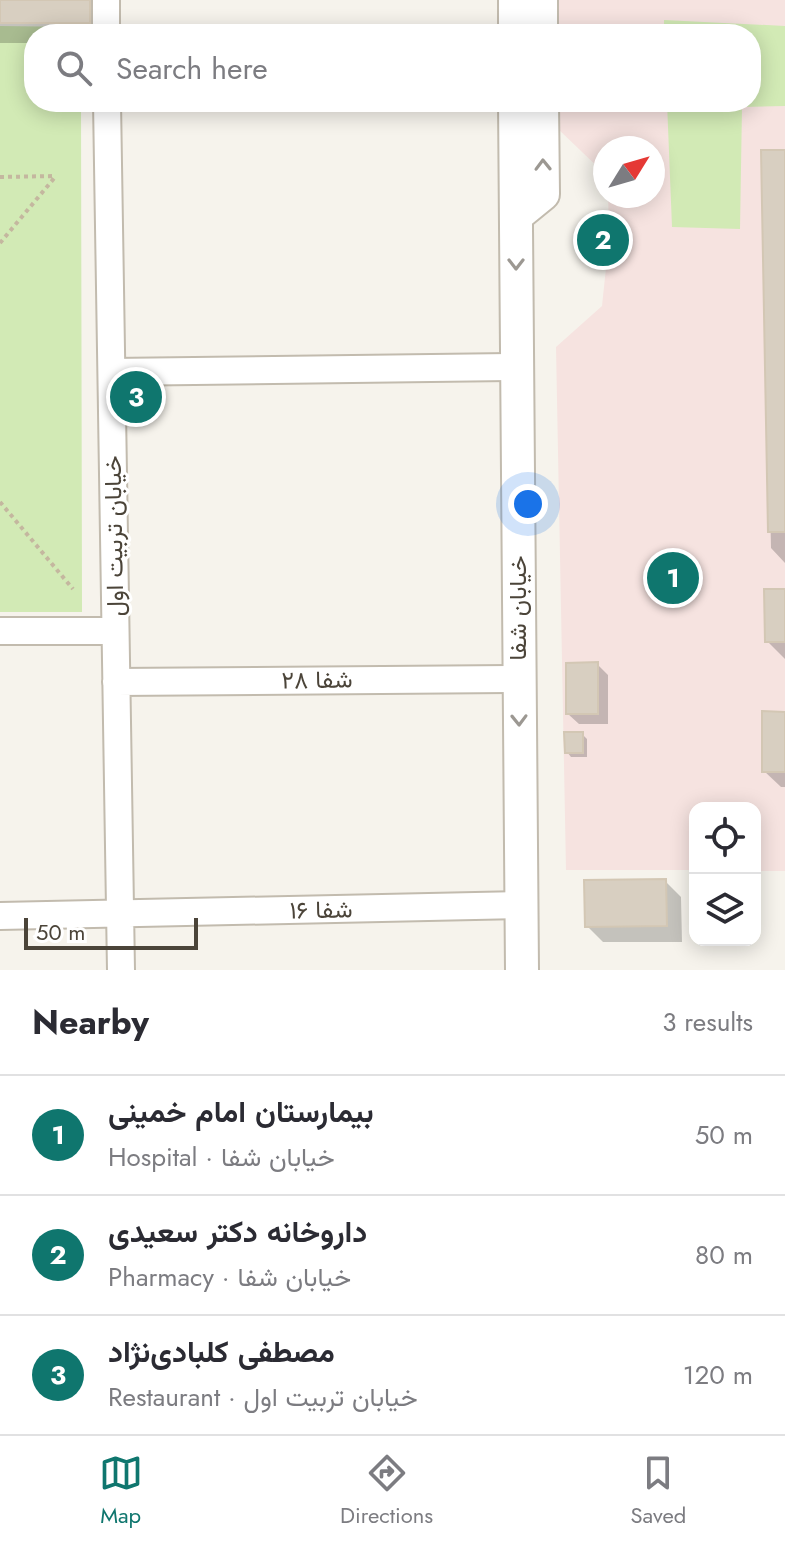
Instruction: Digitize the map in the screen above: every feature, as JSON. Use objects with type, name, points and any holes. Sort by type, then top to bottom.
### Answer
[{"type":"street","points":[[106,0],[106,24]]},
{"type":"street","points":[[515,0],[515,24]]},
{"type":"street","points":[[541,0],[541,24]]},
{"type":"street","name":"خیابان تربیت اول","points":[[107,112],[121,970]]},
{"type":"street","name":"خیابان شفا","points":[[515,112],[522,970]]},
{"type":"street","points":[[516,216],[543,194],[542,112]]},
{"type":"street","points":[[112,372],[517,367]]},
{"type":"street","points":[[0,631],[115,631]]},
{"type":"street","name":"شفا ۲۸","points":[[116,682],[518,679]]},
{"type":"street","name":"شفا ۱۶","points":[[0,916],[522,905]]},
{"type":"path","points":[[0,177],[56,176],[0,243]]},
{"type":"path","points":[[0,502],[73,589]]},
{"type":"shaded area","points":[[554,0],[785,0],[785,871],[761,871],[761,802],[689,802],[689,870],[566,870],[556,347],[602,306],[608,249],[595,248],[595,226],[609,225],[608,208],[665,208],[665,136],[593,136],[593,162],[556,127],[555,112],[761,112],[761,24],[555,24]]},
{"type":"green space","points":[[664,20],[745,24],[664,24]]},
{"type":"green space","points":[[761,25],[785,26],[785,106],[761,107]]},
{"type":"green space","points":[[0,26],[24,26],[24,112],[81,112],[82,612],[0,612]]},
{"type":"green space","points":[[667,112],[742,112],[740,229],[672,227]]},
{"type":"building","points":[[0,0],[90,0],[90,23],[0,23]]},
{"type":"building","points":[[761,150],[785,150],[785,532],[768,532]]},
{"type":"building","points":[[764,589],[785,589],[785,642],[765,642]]},
{"type":"building","points":[[598,662],[598,714],[566,714],[566,663]]},
{"type":"building","points":[[762,711],[785,712],[785,772],[762,772]]},
{"type":"building","points":[[564,732],[583,732],[583,753],[565,753]]},
{"type":"building","points":[[666,879],[667,926],[585,927],[584,880]]},
{"type":"place","name":"داروخانه دکتر سعیدی","points":[[603,240]]},
{"type":"place","name":"مصطفی کلبادی‌نژاد","points":[[136,397]]},
{"type":"place","name":"بیمارستان امام خمینی","points":[[673,578]]}]
